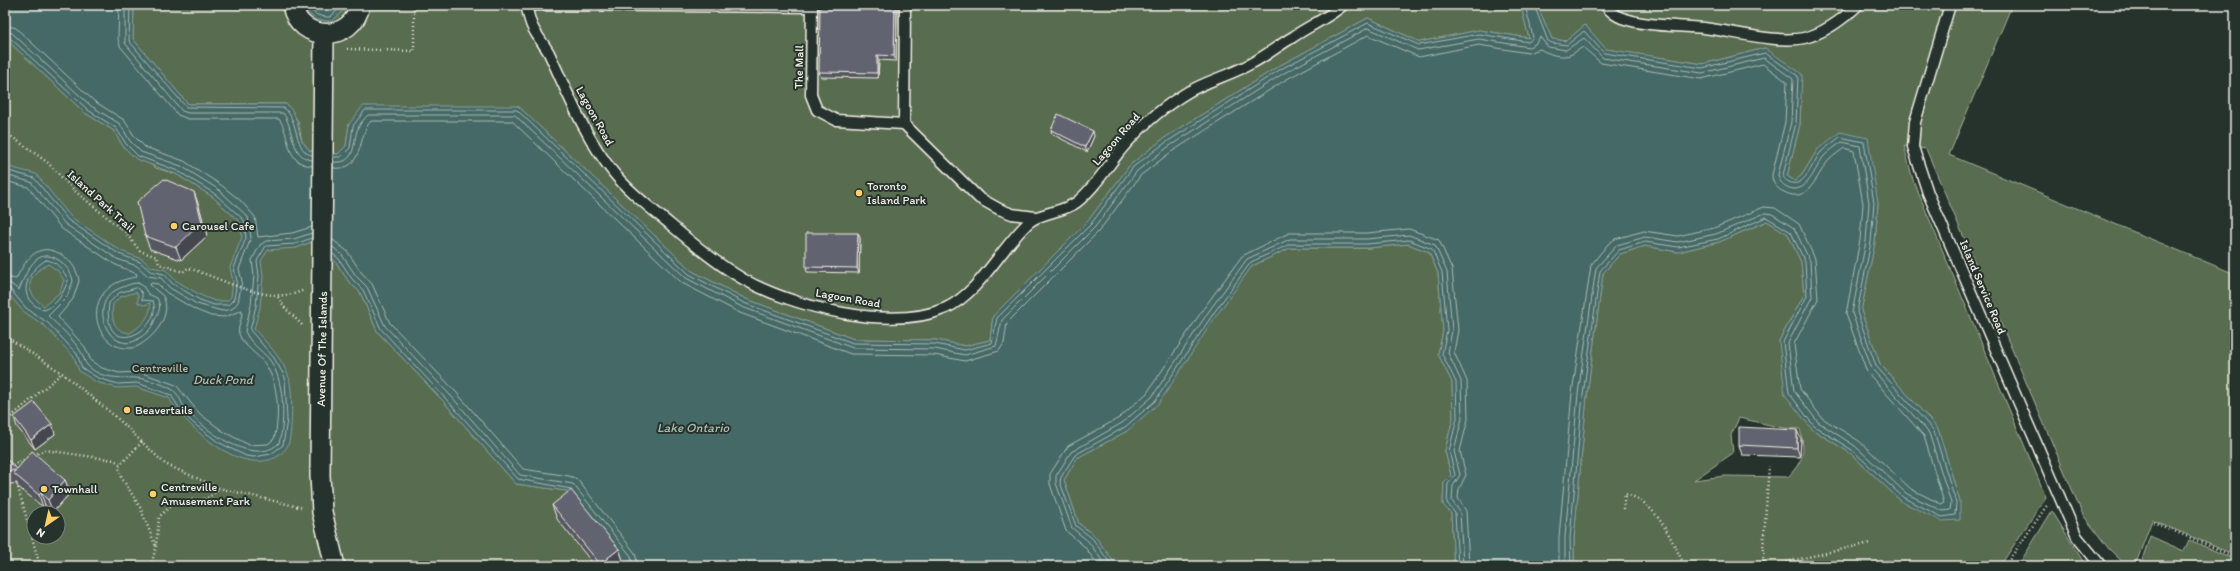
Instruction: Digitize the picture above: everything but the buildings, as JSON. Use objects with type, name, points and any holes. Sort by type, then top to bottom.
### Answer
[{"type":"street","points":[[292,5],[298,20],[305,28],[324,41],[345,28],[353,21],[360,5]]},
{"type":"street","name":"Avenue Of The Islands","points":[[324,41],[323,276],[320,352],[322,512],[335,566]]},
{"type":"lane","points":[[526,5],[812,6]]},
{"type":"lane","name":"Lagoon Road","points":[[526,5],[531,25],[547,49],[574,108],[599,151],[614,174],[651,208],[704,253],[743,279],[772,293],[805,304],[852,315],[884,318],[915,316],[946,308],[965,295],[989,269],[1014,237],[1035,217],[1063,210],[1077,202],[1089,191],[1139,130],[1185,93],[1251,64],[1343,5]]},
{"type":"lane","points":[[905,5],[904,124],[979,198],[999,210],[1012,214],[1035,217]]},
{"type":"lane","points":[[1605,5],[1620,18],[1642,23],[1703,28],[1785,40],[1804,38],[1826,30],[1838,23],[1858,5]]},
{"type":"lane","name":"Island Service Road","points":[[1950,5],[1914,122],[1913,147],[1928,193],[2077,537],[2101,566]]},
{"type":"lane","name":"The Mall","points":[[812,6],[811,95],[817,110],[828,118],[837,121],[904,124]]},
{"type":"path","points":[[324,41],[414,50],[414,5]]},
{"type":"path","name":"Island Park Trail","points":[[5,132],[47,162],[76,192],[125,232],[140,251],[157,257],[159,264],[182,272],[188,268],[210,275],[229,285],[269,293],[278,297],[285,308],[302,325],[320,352]]},
{"type":"path","points":[[278,297],[297,293],[323,276]]},
{"type":"path","points":[[5,336],[62,373],[116,417],[165,464],[219,488],[322,512]]},
{"type":"path","points":[[5,350],[7,351],[5,354]]},
{"type":"path","points":[[5,422],[62,373]]},
{"type":"path","points":[[142,442],[119,466],[120,475],[140,507],[156,547]]},
{"type":"path","points":[[12,465],[45,450],[114,460],[121,464]]},
{"type":"path","points":[[9,462],[12,465],[14,472]]},
{"type":"path","points":[[1764,566],[1763,550],[1769,466]]},
{"type":"path","points":[[16,478],[40,565]]},
{"type":"path","points":[[151,566],[156,547],[159,517],[167,509],[182,501],[199,501],[212,496],[219,488]]},
{"type":"path","points":[[2005,566],[2056,490]]},
{"type":"path","points":[[1623,509],[1625,494],[1636,496],[1647,504],[1685,566]]},
{"type":"path","points":[[2153,522],[2235,557]]},
{"type":"path","points":[[1779,566],[1786,562],[1870,543]]},
{"type":"green space","name":"Toronto Island Park","points":[[134,5],[1528,5],[1521,6],[1529,38],[1479,30],[1420,42],[1368,18],[1279,66],[1163,139],[1130,165],[1088,221],[993,316],[990,340],[965,346],[936,340],[854,339],[746,299],[692,271],[518,106],[349,124],[346,146],[339,154],[310,151],[302,141],[298,121],[286,104],[188,104],[133,39]]},
{"type":"green space","points":[[1537,5],[2012,5],[1949,155],[2235,274],[2235,555],[2152,520],[2135,566],[2127,566],[2109,549],[2083,515],[1926,149],[1904,146],[1913,180],[2046,497],[2000,566],[1574,566],[1574,538],[1587,395],[1603,273],[1620,254],[1645,246],[1678,252],[1719,242],[1767,221],[1788,234],[1801,262],[1804,295],[1779,341],[1812,429],[1850,453],[1902,502],[1960,502],[1938,429],[1880,364],[1861,311],[1875,242],[1878,203],[1818,149],[1802,175],[1795,181],[1787,176],[1800,124],[1801,101],[1765,48],[1703,64],[1605,49],[1585,25],[1566,41],[1552,39]],"holes":[[[1739,418],[1783,428],[1800,429],[1803,443],[1801,460],[1788,477],[1725,476],[1694,480],[1733,453],[1731,435]]]},
{"type":"green space","name":"Centreville","points":[[5,38],[85,113],[113,130],[123,146],[156,168],[176,174],[213,197],[241,223],[296,248],[311,242],[335,261],[349,282],[360,292],[377,331],[444,402],[516,484],[567,491],[620,566],[5,566]]},
{"type":"green space","points":[[1408,244],[1429,252],[1438,273],[1443,331],[1438,354],[1452,382],[1453,418],[1445,451],[1451,475],[1444,482],[1443,505],[1451,513],[1454,566],[1117,566],[1094,535],[1079,524],[1064,480],[1077,458],[1127,431],[1252,266],[1290,248],[1368,248]]},
{"type":"green space","points":[[2052,511],[2086,566],[2018,566]]},
{"type":"green space","points":[[2150,536],[2184,551],[2189,540],[2234,559],[2231,566],[2140,566]]},
{"type":"water","name":"Lake Ontario","points":[[5,5],[134,5],[133,39],[188,104],[286,104],[293,112],[302,141],[310,151],[338,154],[346,146],[349,124],[363,106],[518,106],[692,271],[746,299],[854,339],[936,340],[965,346],[990,340],[993,316],[1088,221],[1130,165],[1163,139],[1279,66],[1368,18],[1420,42],[1479,30],[1529,38],[1521,6],[1537,5],[1552,39],[1566,41],[1585,25],[1606,49],[1703,64],[1765,48],[1802,74],[1800,124],[1787,176],[1795,181],[1802,175],[1818,149],[1840,132],[1868,138],[1878,203],[1875,242],[1861,311],[1880,364],[1938,429],[1960,502],[1960,520],[1942,521],[1902,502],[1850,453],[1812,429],[1785,395],[1779,341],[1804,295],[1801,262],[1788,234],[1767,221],[1719,242],[1678,252],[1645,246],[1620,254],[1603,273],[1587,395],[1574,538],[1574,566],[1454,566],[1451,513],[1443,505],[1444,482],[1451,475],[1445,451],[1453,418],[1452,382],[1438,354],[1443,331],[1438,273],[1429,252],[1408,244],[1368,248],[1290,248],[1252,266],[1216,316],[1159,403],[1127,431],[1077,458],[1064,480],[1079,524],[1094,535],[1117,566],[620,566],[567,491],[516,484],[444,402],[377,331],[360,292],[349,282],[335,261],[311,242],[296,248],[268,250],[261,261],[263,276],[260,307],[254,329],[282,362],[290,381],[291,389],[292,411],[289,442],[281,454],[267,461],[251,461],[234,456],[202,436],[177,410],[169,398],[136,387],[117,388],[96,382],[79,371],[74,357],[45,326],[23,311],[5,290],[5,166],[36,174],[71,217],[121,251],[142,259],[151,267],[166,270],[175,280],[202,296],[215,301],[227,301],[231,297],[233,281],[230,267],[242,237],[241,223],[213,197],[176,174],[136,159],[123,146],[113,130],[85,113],[5,38]],"holes":[[[48,264],[58,271],[64,280],[60,292],[44,306],[33,295],[30,289],[30,284],[35,274]],[[136,292],[138,295],[138,303],[144,305],[150,303],[149,312],[145,320],[138,327],[130,333],[124,332],[114,323],[112,315],[113,304],[120,297]]]},
{"type":"water","points":[[305,5],[344,5],[344,10],[332,21],[316,20],[305,10]]},
{"type":"place","name":"Toronto Island Park","points":[[859,193]]},
{"type":"place","name":"Carousel Cafe","points":[[174,226]]},
{"type":"place","name":"Beavertails","points":[[127,410]]},
{"type":"place","name":"Townhall","points":[[44,489]]},
{"type":"place","name":"Centreville Amusement Park","points":[[153,494]]},
{"type":"water label","name":"Duck Pond","points":[[223,379]]}]
